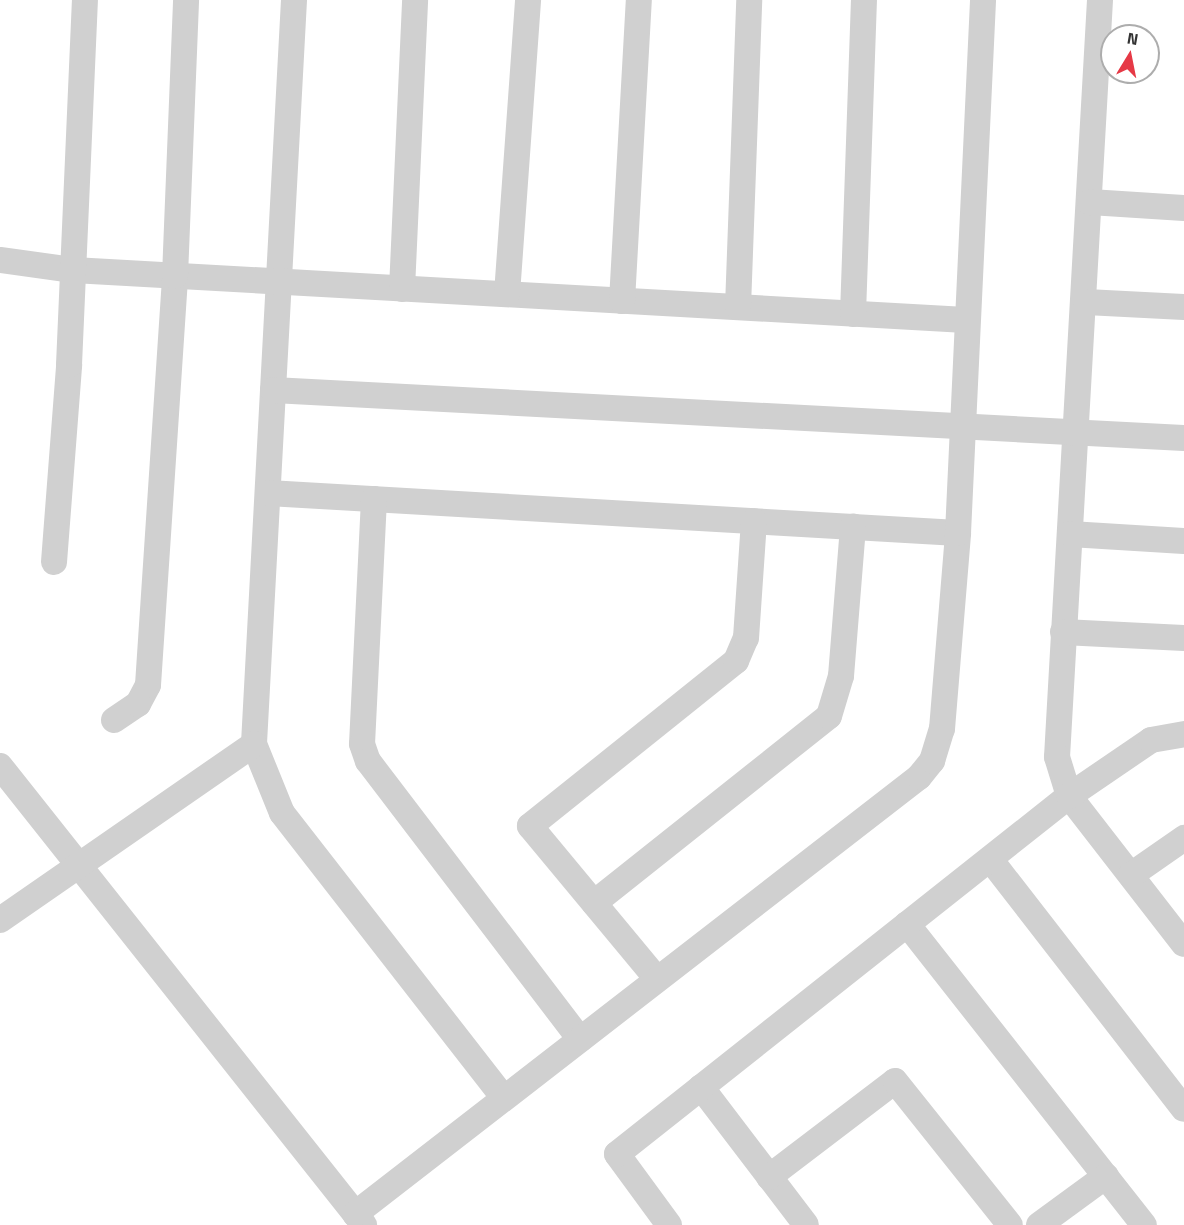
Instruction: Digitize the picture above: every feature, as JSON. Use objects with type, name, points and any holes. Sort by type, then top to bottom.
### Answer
[{"type":"street","points":[[54,562],[73,270],[85,0]]},
{"type":"street","points":[[114,720],[138,704],[148,685],[175,276],[186,0]]},
{"type":"street","points":[[294,0],[254,744],[282,813],[504,1098]]},
{"type":"street","points":[[402,289],[415,0]]},
{"type":"street","points":[[507,294],[528,0]]},
{"type":"street","points":[[622,301],[639,0]]},
{"type":"street","points":[[738,307],[749,0]]},
{"type":"street","points":[[853,314],[864,0]]},
{"type":"street","points":[[0,766],[359,1220],[504,1098],[920,777],[932,761],[942,729],[958,532],[961,425],[983,0]]},
{"type":"street","points":[[1100,0],[1086,302],[1057,757],[1069,796],[1184,944]]},
{"type":"street","points":[[1090,202],[1184,208]]},
{"type":"street","points":[[0,260],[73,270],[966,320]]},
{"type":"street","points":[[1086,302],[1184,307]]},
{"type":"street","points":[[273,390],[1184,438]]},
{"type":"street","points":[[268,493],[958,532]]},
{"type":"street","points":[[374,499],[362,744],[368,761],[580,1039]]},
{"type":"street","points":[[657,979],[530,826],[736,661],[746,638],[754,521]]},
{"type":"street","points":[[594,903],[830,716],[842,676],[853,526]]},
{"type":"street","points":[[1070,534],[1184,541]]},
{"type":"street","points":[[1064,632],[1184,638]]},
{"type":"street","points":[[669,1225],[617,1154],[1069,796],[1151,740],[1184,734]]},
{"type":"street","points":[[0,920],[79,868],[254,744]]},
{"type":"street","points":[[1131,876],[1184,838]]},
{"type":"street","points":[[990,859],[1184,1109]]},
{"type":"street","points":[[908,924],[1144,1225]]},
{"type":"street","points":[[769,1177],[895,1081],[1010,1225]]},
{"type":"street","points":[[701,1088],[806,1225]]},
{"type":"street","points":[[1039,1225],[1106,1176]]}]
